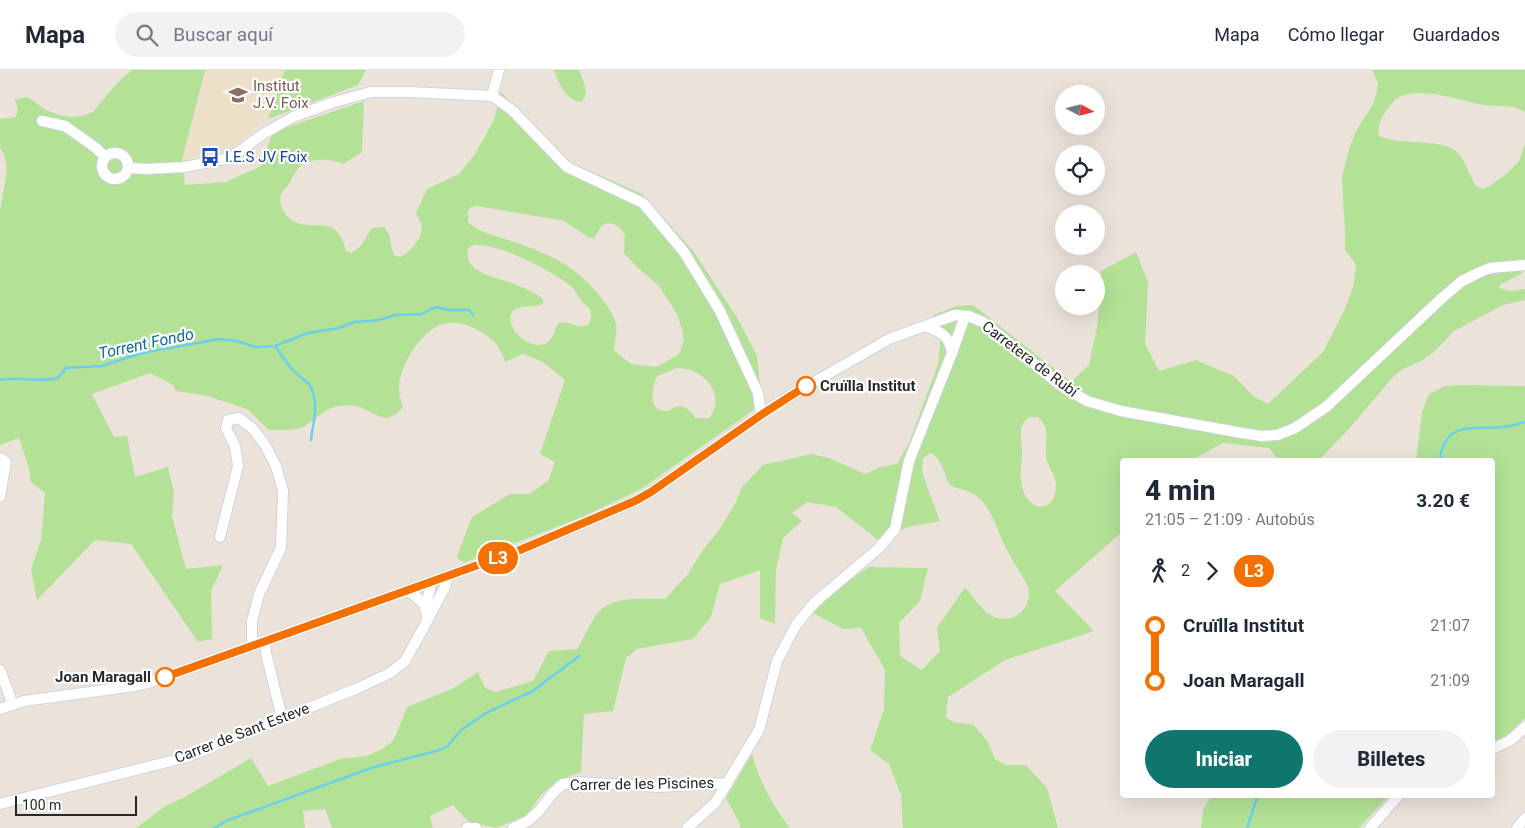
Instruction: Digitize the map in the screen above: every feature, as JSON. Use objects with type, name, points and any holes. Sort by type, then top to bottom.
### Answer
[{"type":"street","points":[[492,96],[499,70]]},
{"type":"street","points":[[128,168],[137,170],[185,167],[230,158],[263,134],[293,117],[331,103],[371,92],[492,96],[512,110],[567,167],[607,184],[643,203],[684,252],[720,311],[758,393],[764,400],[776,404]]},
{"type":"street","points":[[42,121],[65,126],[96,148],[105,157]]},
{"type":"street","points":[[113,153],[122,155],[128,162],[128,168],[122,178],[116,180],[105,176],[101,168],[105,157],[113,153]]},
{"type":"street","name":"Carretera de Rubí","points":[[0,709],[24,702],[136,686],[266,642],[520,550],[635,501],[651,492],[776,404],[888,339],[925,326],[965,316],[983,322],[1060,384],[1087,401],[1121,411],[1233,432],[1262,436],[1277,435],[1295,428],[1326,407],[1462,281],[1490,268],[1525,265]]},
{"type":"street","points":[[687,828],[715,803],[759,730],[778,661],[796,625],[814,602],[879,548],[896,529],[909,461],[965,316]]},
{"type":"street","points":[[952,320],[958,338]]},
{"type":"street","points":[[946,333],[952,320]]},
{"type":"street","points":[[925,326],[946,333],[951,344],[952,353]]},
{"type":"street","points":[[758,393],[761,415]]},
{"type":"street","points":[[220,537],[238,466],[235,446],[226,428],[228,420],[239,418],[253,429],[265,445],[276,466],[284,491],[281,548],[259,594],[252,621],[252,646]]},
{"type":"street","points":[[0,458],[6,462],[0,498]]},
{"type":"street","points":[[425,609],[430,589],[438,579]]},
{"type":"street","name":"Carrer de Sant Esteve","points":[[0,804],[187,757],[358,688],[390,672],[406,661],[445,587],[438,579]]},
{"type":"street","points":[[406,591],[413,594],[424,604],[427,615],[426,622]]},
{"type":"street","points":[[266,642],[266,653],[282,718]]},
{"type":"street","points":[[0,670],[13,705]]},
{"type":"street","points":[[1495,748],[1511,740],[1525,727]]},
{"type":"street","name":"Carrer de les Piscines","points":[[514,828],[528,822],[553,793],[564,784],[577,782],[659,786],[728,783]]},
{"type":"street","points":[[1370,828],[1396,798]]},
{"type":"street","points":[[1517,828],[1525,818]]},
{"type":"street","points":[[467,828],[476,828]]},
{"type":"shaded area","name":"Institut J.V. Foix","points":[[205,70],[285,70],[268,119],[226,151],[182,160]]},
{"type":"green space","points":[[132,70],[205,70],[182,160],[185,185],[226,182],[261,166],[273,132],[364,101],[362,152],[343,164],[318,160],[301,166],[283,192],[280,203],[287,216],[297,223],[330,227],[336,231],[342,238],[346,251],[351,253],[360,247],[372,228],[384,227],[389,234],[395,256],[401,257],[412,248],[421,234],[421,224],[416,213],[427,189],[459,174],[475,154],[494,120],[501,92],[570,162],[642,194],[694,252],[738,319],[757,356],[760,385],[755,409],[641,489],[582,517],[466,562],[460,561],[457,556],[472,517],[510,494],[529,494],[548,481],[555,462],[540,454],[565,380],[543,362],[523,354],[505,362],[501,351],[488,337],[467,325],[446,323],[437,326],[429,332],[413,349],[400,380],[399,389],[403,407],[396,414],[384,418],[355,406],[340,406],[329,409],[305,426],[293,430],[269,430],[247,409],[207,396],[176,391],[173,385],[150,373],[92,394],[114,437],[127,436],[135,477],[168,467],[174,493],[172,516],[186,569],[223,565],[211,591],[212,639],[198,642],[131,544],[95,540],[37,600],[31,569],[41,540],[45,493],[31,482],[29,468],[19,438],[0,445],[0,210],[7,170],[4,154],[0,148],[0,119],[16,117],[18,109],[15,100],[26,97],[44,109],[59,115],[82,116],[93,112],[117,83]],"holes":[[[477,206],[564,221],[593,239],[603,225],[610,223],[617,226],[625,235],[624,253],[659,286],[677,314],[684,340],[680,352],[656,367],[631,364],[614,350],[617,331],[616,324],[609,308],[594,289],[574,271],[552,257],[484,232],[473,226],[468,222],[468,211],[471,207]],[[474,245],[497,248],[535,264],[558,277],[572,287],[583,303],[590,309],[589,324],[578,326],[563,322],[559,323],[550,340],[544,344],[536,345],[521,338],[511,324],[510,317],[513,311],[543,304],[543,299],[524,288],[488,276],[474,268],[468,255],[469,247]],[[677,368],[687,369],[704,377],[710,384],[716,400],[709,418],[695,418],[683,406],[666,411],[656,408],[653,403],[653,392],[657,376]]]},
{"type":"green space","points":[[285,70],[366,70],[358,85],[268,119]]},
{"type":"green space","points":[[554,70],[579,70],[586,91],[581,102],[575,101],[567,94]]},
{"type":"green space","points":[[1372,70],[1525,70],[1525,112],[1520,109],[1483,105],[1441,95],[1408,94],[1397,98],[1386,111],[1380,123],[1379,136],[1398,141],[1432,143],[1451,148],[1461,157],[1477,187],[1482,189],[1488,187],[1509,172],[1519,161],[1525,144],[1525,268],[1521,274],[1501,284],[1499,288],[1511,291],[1525,289],[1525,300],[1503,305],[1454,331],[1436,350],[1423,360],[1401,370],[1321,458],[1277,458],[1269,448],[1223,443],[1196,458],[1120,458],[1120,534],[1055,591],[1094,631],[1005,660],[948,697],[946,718],[954,722],[974,725],[988,742],[995,759],[1006,765],[1026,765],[1047,788],[1058,828],[903,828],[901,795],[889,764],[870,750],[884,709],[885,670],[861,628],[843,629],[813,613],[841,586],[869,567],[928,568],[920,601],[899,623],[900,656],[922,670],[940,651],[937,628],[965,587],[981,607],[992,616],[1007,619],[1020,614],[1027,602],[1029,595],[1028,587],[1009,555],[992,516],[985,504],[976,495],[949,484],[940,461],[930,453],[923,459],[922,472],[940,521],[908,527],[878,540],[836,507],[807,502],[792,513],[802,521],[783,538],[776,570],[775,624],[760,618],[760,570],[720,584],[711,617],[693,639],[637,649],[626,658],[613,711],[584,714],[581,772],[557,781],[541,795],[527,815],[496,828],[468,821],[453,805],[430,816],[433,828],[332,828],[325,809],[303,811],[305,828],[136,828],[167,805],[183,798],[251,758],[268,786],[340,759],[367,756],[391,743],[407,707],[452,689],[478,672],[485,688],[495,692],[533,681],[549,651],[577,649],[594,618],[603,608],[628,599],[665,599],[688,574],[703,550],[719,530],[735,504],[742,487],[763,465],[811,454],[829,458],[865,474],[880,467],[897,464],[909,443],[938,364],[941,335],[933,315],[957,306],[973,305],[1071,382],[1089,365],[1098,315],[1105,315],[1105,269],[1136,252],[1148,282],[1145,344],[1159,371],[1196,360],[1234,376],[1253,396],[1268,404],[1323,352],[1344,311],[1353,287],[1356,268],[1355,263],[1345,250],[1342,178],[1348,152],[1356,131],[1372,106],[1378,84]],"holes":[[[1029,417],[1038,417],[1043,422],[1046,458],[1056,485],[1052,501],[1042,507],[1032,503],[1023,490],[1021,479],[1021,435],[1023,424]]]},
{"type":"green space","points":[[1445,386],[1525,386],[1525,718],[1506,735],[1495,741],[1495,458],[1416,458],[1422,412],[1429,394]]},
{"type":"green space","points":[[752,754],[767,793],[790,828],[740,828],[740,824],[726,798]]},
{"type":"green space","points":[[1210,798],[1386,798],[1359,828],[1201,828],[1203,810]]},
{"type":"waterway","name":"Torrent Fondo","points":[[0,380],[58,378],[66,368],[102,366],[142,353],[219,339],[237,341],[255,347],[275,346],[308,333],[339,328],[354,322],[379,320],[395,315],[422,314],[437,307],[448,310],[469,310],[473,315]]},
{"type":"waterway","points":[[275,346],[295,373],[307,382],[313,391],[315,409],[311,440]]},
{"type":"waterway","points":[[1440,458],[1443,447],[1448,438],[1454,433],[1471,428],[1505,427],[1525,422]]},
{"type":"waterway","points":[[214,828],[226,821],[374,767],[440,750],[448,746],[460,731],[486,713],[533,691],[579,656]]},
{"type":"waterway","points":[[1247,828],[1257,798]]},
{"type":"bus line","name":"L3","points":[[165,677],[520,550],[635,501],[651,492],[776,404],[806,386]]},
{"type":"place","name":"Institut J.V. Foix","points":[[238,95]]},
{"type":"place","name":"I.E.S JV Foix","points":[[210,157]]},
{"type":"place","name":"Cruïlla Institut","points":[[806,386]]},
{"type":"place","name":"Joan Maragall","points":[[165,677]]}]
